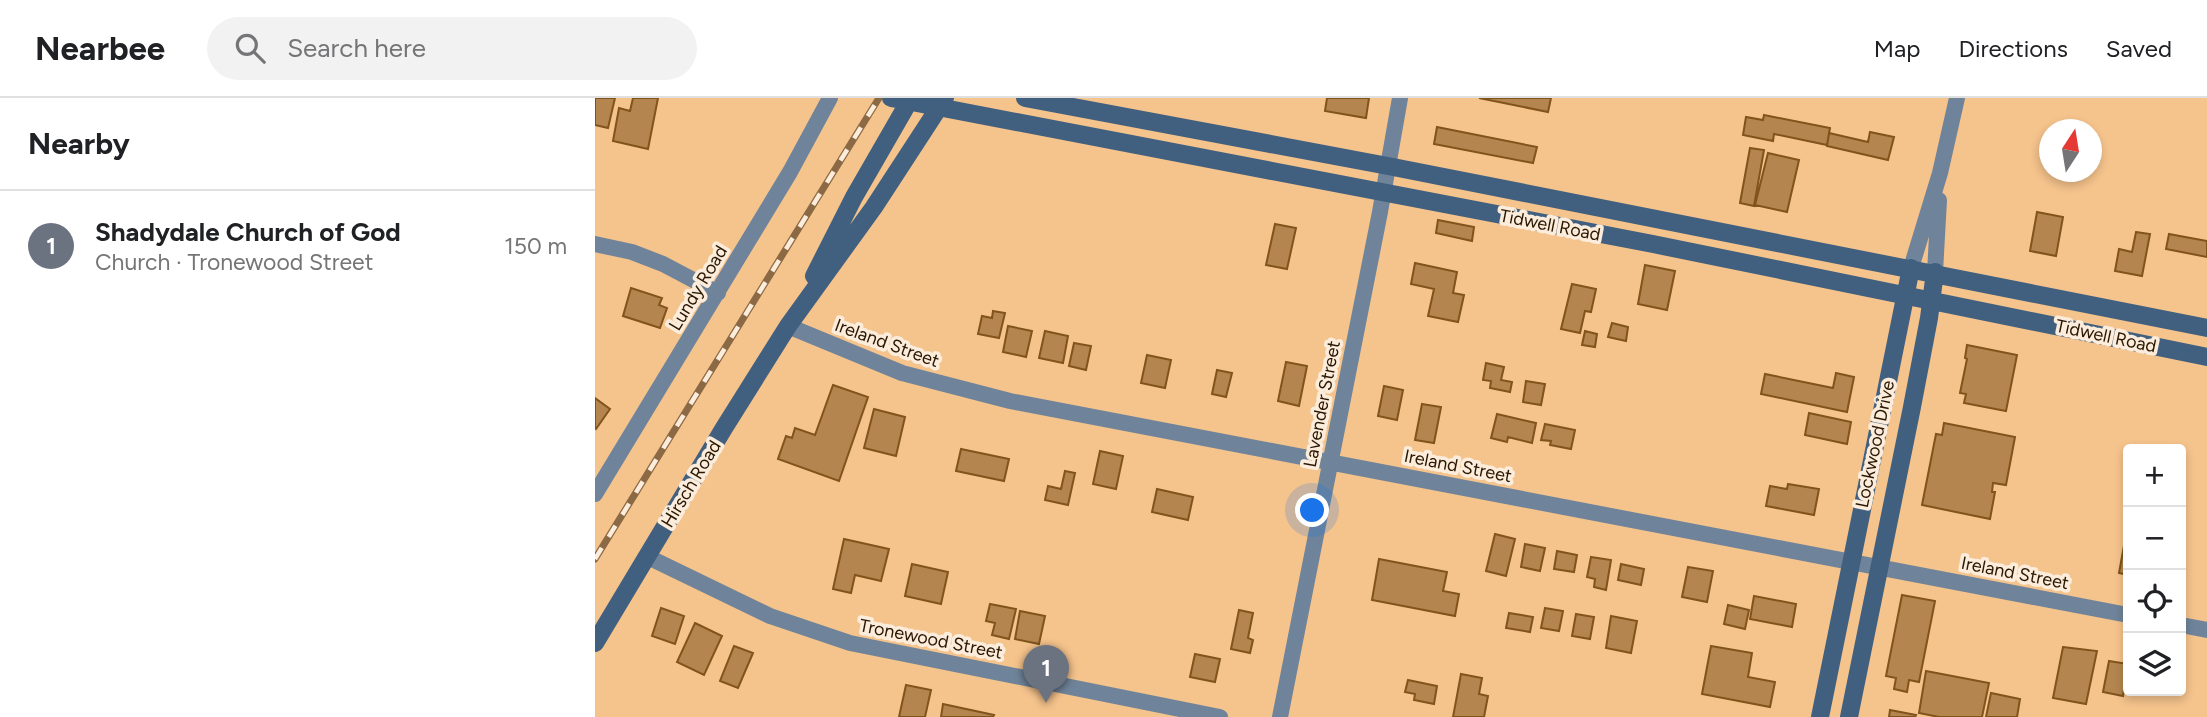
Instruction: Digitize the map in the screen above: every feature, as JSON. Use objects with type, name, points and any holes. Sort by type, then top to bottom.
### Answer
[{"type":"main road","name":"Tidwell Road","points":[[1025,98],[1658,218],[2207,328]]},
{"type":"main road","name":"Tidwell Road","points":[[904,99],[942,103],[1201,158],[1653,244],[2205,357]]},
{"type":"main road","name":"Hirsch Road","points":[[788,326],[904,99]]},
{"type":"main road","name":"Hirsch Road","points":[[595,643],[788,326],[874,207],[942,103]]},
{"type":"main road","points":[[1201,158],[1205,132]]},
{"type":"main road","points":[[1653,244],[1658,218]]},
{"type":"main road","name":"Lockwood Drive","points":[[1820,717],[1912,268]]},
{"type":"main road","name":"Lockwood Drive","points":[[1849,717],[1881,566],[1932,300],[1935,272]]},
{"type":"main road","points":[[2205,357],[2207,338]]},
{"type":"street","name":"Lundy Road","points":[[596,490],[718,293],[790,172],[830,98]]},
{"type":"street","name":"Lavender Street","points":[[1280,717],[1400,98]]},
{"type":"street","name":"Lockwood Drive","points":[[1912,268],[1940,173],[1957,98]]},
{"type":"street","name":"Lockwood Drive","points":[[1935,272],[1940,173]]},
{"type":"street","points":[[595,244],[663,264],[718,293]]},
{"type":"street","name":"Ireland Street","points":[[788,326],[902,373],[1010,401],[2123,614]]},
{"type":"street","name":"Tronewood Street","points":[[648,556],[770,616],[850,643],[1220,717]]},
{"type":"street","points":[[2186,626],[2207,630]]},
{"type":"building","points":[[595,98],[615,98],[608,128],[595,125]]},
{"type":"building","points":[[633,98],[658,98],[648,149],[613,141],[619,108],[630,111]]},
{"type":"building","points":[[1327,98],[1369,98],[1366,118],[1325,111]]},
{"type":"building","points":[[1479,98],[1551,98],[1548,112]]},
{"type":"building","points":[[1764,115],[1830,128],[1827,145],[1774,134],[1773,141],[1743,135],[1746,117],[1763,120]]},
{"type":"building","points":[[1437,127],[1537,147],[1533,163],[1434,144]]},
{"type":"building","points":[[1870,132],[1894,137],[1888,160],[1827,146],[1829,133],[1868,142]]},
{"type":"building","points":[[1750,148],[1764,150],[1754,206],[1740,203]]},
{"type":"building","points":[[1768,153],[1799,160],[1787,212],[1755,205]]},
{"type":"building","points":[[2037,212],[2063,217],[2056,256],[2030,251]]},
{"type":"building","points":[[1438,220],[1474,227],[1472,241],[1436,233]]},
{"type":"building","points":[[1275,224],[1296,228],[1287,269],[1266,265]]},
{"type":"building","points":[[2136,232],[2150,234],[2142,276],[2115,271],[2119,249],[2132,252]]},
{"type":"building","points":[[2169,234],[2207,241],[2207,257],[2166,249]]},
{"type":"building","points":[[1415,263],[1457,272],[1453,293],[1464,295],[1458,322],[1428,316],[1434,289],[1411,284]]},
{"type":"building","points":[[1645,265],[1675,271],[1667,310],[1638,304]]},
{"type":"building","points":[[1572,284],[1596,289],[1591,312],[1585,311],[1580,333],[1561,329]]},
{"type":"building","points":[[631,288],[662,298],[659,305],[667,308],[660,328],[623,316]]},
{"type":"building","points":[[993,311],[1005,313],[999,338],[978,334],[982,316],[992,318]]},
{"type":"building","points":[[1612,323],[1628,327],[1626,341],[1608,337]]},
{"type":"building","points":[[1008,326],[1032,331],[1026,357],[1003,352]]},
{"type":"building","points":[[1045,331],[1068,336],[1063,363],[1039,358]]},
{"type":"building","points":[[1585,331],[1597,334],[1595,347],[1582,345]]},
{"type":"building","points":[[1074,343],[1091,346],[1086,370],[1069,366]]},
{"type":"building","points":[[1967,345],[2017,355],[2006,411],[1964,403],[1966,394],[1960,393]]},
{"type":"building","points":[[1147,355],[1171,360],[1165,388],[1141,383]]},
{"type":"building","points":[[1286,362],[1307,366],[1299,406],[1278,401]]},
{"type":"building","points":[[1486,363],[1504,367],[1501,380],[1512,382],[1510,392],[1490,388],[1491,381],[1483,380]]},
{"type":"building","points":[[1217,370],[1232,373],[1226,397],[1212,394]]},
{"type":"building","points":[[1836,373],[1854,377],[1847,412],[1761,394],[1765,374],[1833,388]]},
{"type":"building","points":[[1526,381],[1545,384],[1541,405],[1523,402]]},
{"type":"building","points":[[833,385],[868,397],[839,481],[778,459],[786,436],[792,438],[795,428],[815,435]]},
{"type":"building","points":[[1384,386],[1403,390],[1397,420],[1378,416]]},
{"type":"building","points":[[595,398],[610,409],[596,429],[595,428]]},
{"type":"building","points":[[1422,404],[1441,407],[1434,443],[1415,440]]},
{"type":"building","points":[[874,409],[905,417],[896,456],[864,448]]},
{"type":"building","points":[[1809,413],[1851,422],[1847,444],[1805,435]]},
{"type":"building","points":[[1497,414],[1536,423],[1532,443],[1508,437],[1507,442],[1491,438]]},
{"type":"building","points":[[1944,423],[2015,437],[2006,485],[1993,483],[1992,492],[1995,492],[1990,519],[1922,505],[1936,434],[1942,435]]},
{"type":"building","points":[[1545,424],[1575,430],[1571,449],[1550,445],[1551,441],[1541,440]]},
{"type":"building","points":[[961,449],[1009,459],[1004,481],[956,471]]},
{"type":"building","points":[[1100,451],[1123,456],[1116,489],[1093,484]]},
{"type":"building","points":[[1065,471],[1075,473],[1068,505],[1045,500],[1048,486],[1061,489]]},
{"type":"building","points":[[1788,484],[1819,489],[1814,515],[1766,506],[1770,486],[1787,489]]},
{"type":"building","points":[[1157,489],[1193,497],[1188,520],[1152,512]]},
{"type":"building","points":[[1495,534],[1515,539],[1506,576],[1486,571]]},
{"type":"building","points":[[844,539],[889,549],[881,581],[855,575],[851,593],[833,589]]},
{"type":"building","points":[[1525,544],[1545,548],[1540,571],[1521,567]]},
{"type":"building","points":[[1557,551],[1577,555],[1574,572],[1554,569]]},
{"type":"building","points":[[2123,551],[2123,574],[2119,573]]},
{"type":"building","points":[[1591,557],[1611,560],[1606,590],[1594,587],[1595,579],[1587,577]]},
{"type":"building","points":[[1379,559],[1447,572],[1443,591],[1459,594],[1455,616],[1372,600]]},
{"type":"building","points":[[912,564],[948,572],[941,604],[905,596]]},
{"type":"building","points":[[1621,564],[1644,569],[1641,585],[1618,580]]},
{"type":"building","points":[[1688,567],[1713,571],[1707,602],[1682,597]]},
{"type":"building","points":[[1902,595],[1935,601],[1919,682],[1909,680],[1907,692],[1894,689],[1896,678],[1886,676]]},
{"type":"building","points":[[1754,596],[1796,604],[1792,627],[1750,619]]},
{"type":"building","points":[[990,604],[1016,609],[1009,639],[992,635],[995,623],[986,621]]},
{"type":"building","points":[[1728,605],[1749,610],[1745,629],[1724,624]]},
{"type":"building","points":[[661,608],[684,616],[675,644],[652,636]]},
{"type":"building","points":[[1545,608],[1563,611],[1559,631],[1541,628]]},
{"type":"building","points":[[1239,610],[1253,613],[1248,638],[1253,640],[1250,653],[1231,649]]},
{"type":"building","points":[[1020,611],[1045,616],[1039,644],[1015,639]]},
{"type":"building","points":[[1509,613],[1533,617],[1530,632],[1506,628]]},
{"type":"building","points":[[1576,614],[1594,617],[1590,639],[1572,636]]},
{"type":"building","points":[[1611,616],[1637,621],[1631,653],[1606,648]]},
{"type":"building","points":[[695,623],[722,636],[704,675],[677,662]]},
{"type":"building","points":[[734,646],[753,653],[738,688],[720,681]]},
{"type":"building","points":[[1711,646],[1752,653],[1748,677],[1775,682],[1770,707],[1702,694]]},
{"type":"building","points":[[2063,647],[2097,651],[2086,704],[2053,698]]},
{"type":"building","points":[[1195,654],[1220,659],[1215,682],[1190,677]]},
{"type":"building","points":[[2109,661],[2123,663],[2123,696],[2103,692]]},
{"type":"building","points":[[1926,671],[1989,683],[1982,717],[1939,717],[1919,713]]},
{"type":"building","points":[[1461,674],[1482,678],[1479,694],[1488,696],[1484,717],[1453,717]]},
{"type":"building","points":[[1408,680],[1437,686],[1434,704],[1414,700],[1415,694],[1405,692]]},
{"type":"building","points":[[906,685],[931,690],[925,717],[899,717]]},
{"type":"building","points":[[1991,693],[2020,699],[2017,717],[1986,717]]},
{"type":"building","points":[[943,704],[994,715],[941,717]]},
{"type":"building","points":[[1890,710],[1916,715],[1889,717]]},
{"type":"railway","points":[[595,559],[879,98]]},
{"type":"place","name":"Shadydale Church of God","points":[[1046,703]]}]
